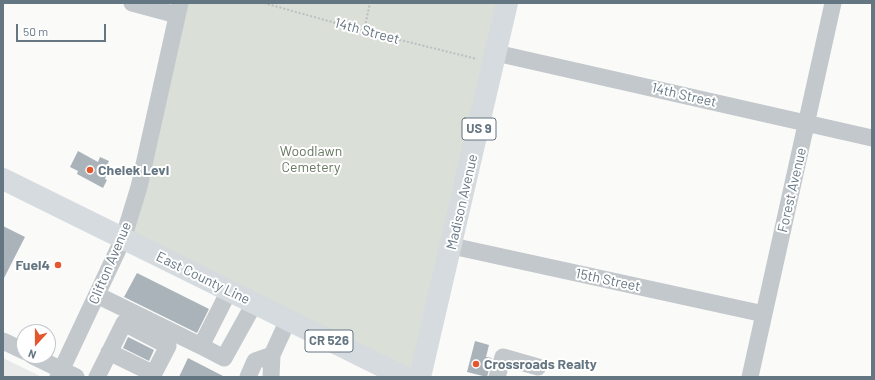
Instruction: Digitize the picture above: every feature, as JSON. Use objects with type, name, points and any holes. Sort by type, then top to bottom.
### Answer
[{"type":"main road","name":"Madison Avenue","points":[[420,377],[452,246],[506,3]]},
{"type":"main road","name":"East County Line","points":[[3,179],[404,377]]},
{"type":"street","points":[[132,3],[178,9]]},
{"type":"street","name":"Forest Avenue","points":[[750,377],[833,3]]},
{"type":"street","name":"Clifton Avenue","points":[[65,375],[97,295],[124,239],[139,187],[178,9]]},
{"type":"street","name":"14th Street","points":[[495,58],[872,138]]},
{"type":"street","name":"15th Street","points":[[452,246],[764,314]]},
{"type":"street","points":[[201,346],[229,291]]},
{"type":"street","points":[[97,295],[224,358],[254,304]]},
{"type":"street","points":[[271,377],[272,355],[288,320]]},
{"type":"street","points":[[97,377],[109,352],[124,323],[168,346],[153,376],[109,352]]},
{"type":"street","points":[[3,341],[16,347]]},
{"type":"street","points":[[248,377],[255,362],[272,355]]},
{"type":"street","points":[[497,377],[503,357],[538,367]]},
{"type":"street","points":[[46,364],[65,375]]},
{"type":"path","name":"14th Street","points":[[264,3],[364,31],[495,58]]},
{"type":"path","points":[[364,31],[370,3]]},
{"type":"shaded area","points":[[3,358],[42,377],[3,377]]},
{"type":"green space","name":"Woodlawn Cemetery","points":[[180,3],[507,3],[420,377],[123,239]]},
{"type":"building","name":"Chelek Levi","points":[[78,151],[98,162],[100,157],[109,161],[104,173],[107,174],[105,179],[107,180],[103,188],[77,174],[78,171],[70,167]]},
{"type":"building","points":[[3,226],[25,237],[3,280]]},
{"type":"building","points":[[137,273],[209,309],[197,333],[124,297]]},
{"type":"building","points":[[128,337],[154,350],[149,361],[123,348]]},
{"type":"building","points":[[475,341],[489,345],[486,357],[492,358],[487,377],[467,372]]},
{"type":"building","points":[[188,358],[225,377],[179,377]]},
{"type":"place","name":"Chelek Levi","points":[[90,170]]},
{"type":"place","name":"Fuel4","points":[[58,265]]},
{"type":"place","name":"Crossroads Realty","points":[[476,364]]}]
